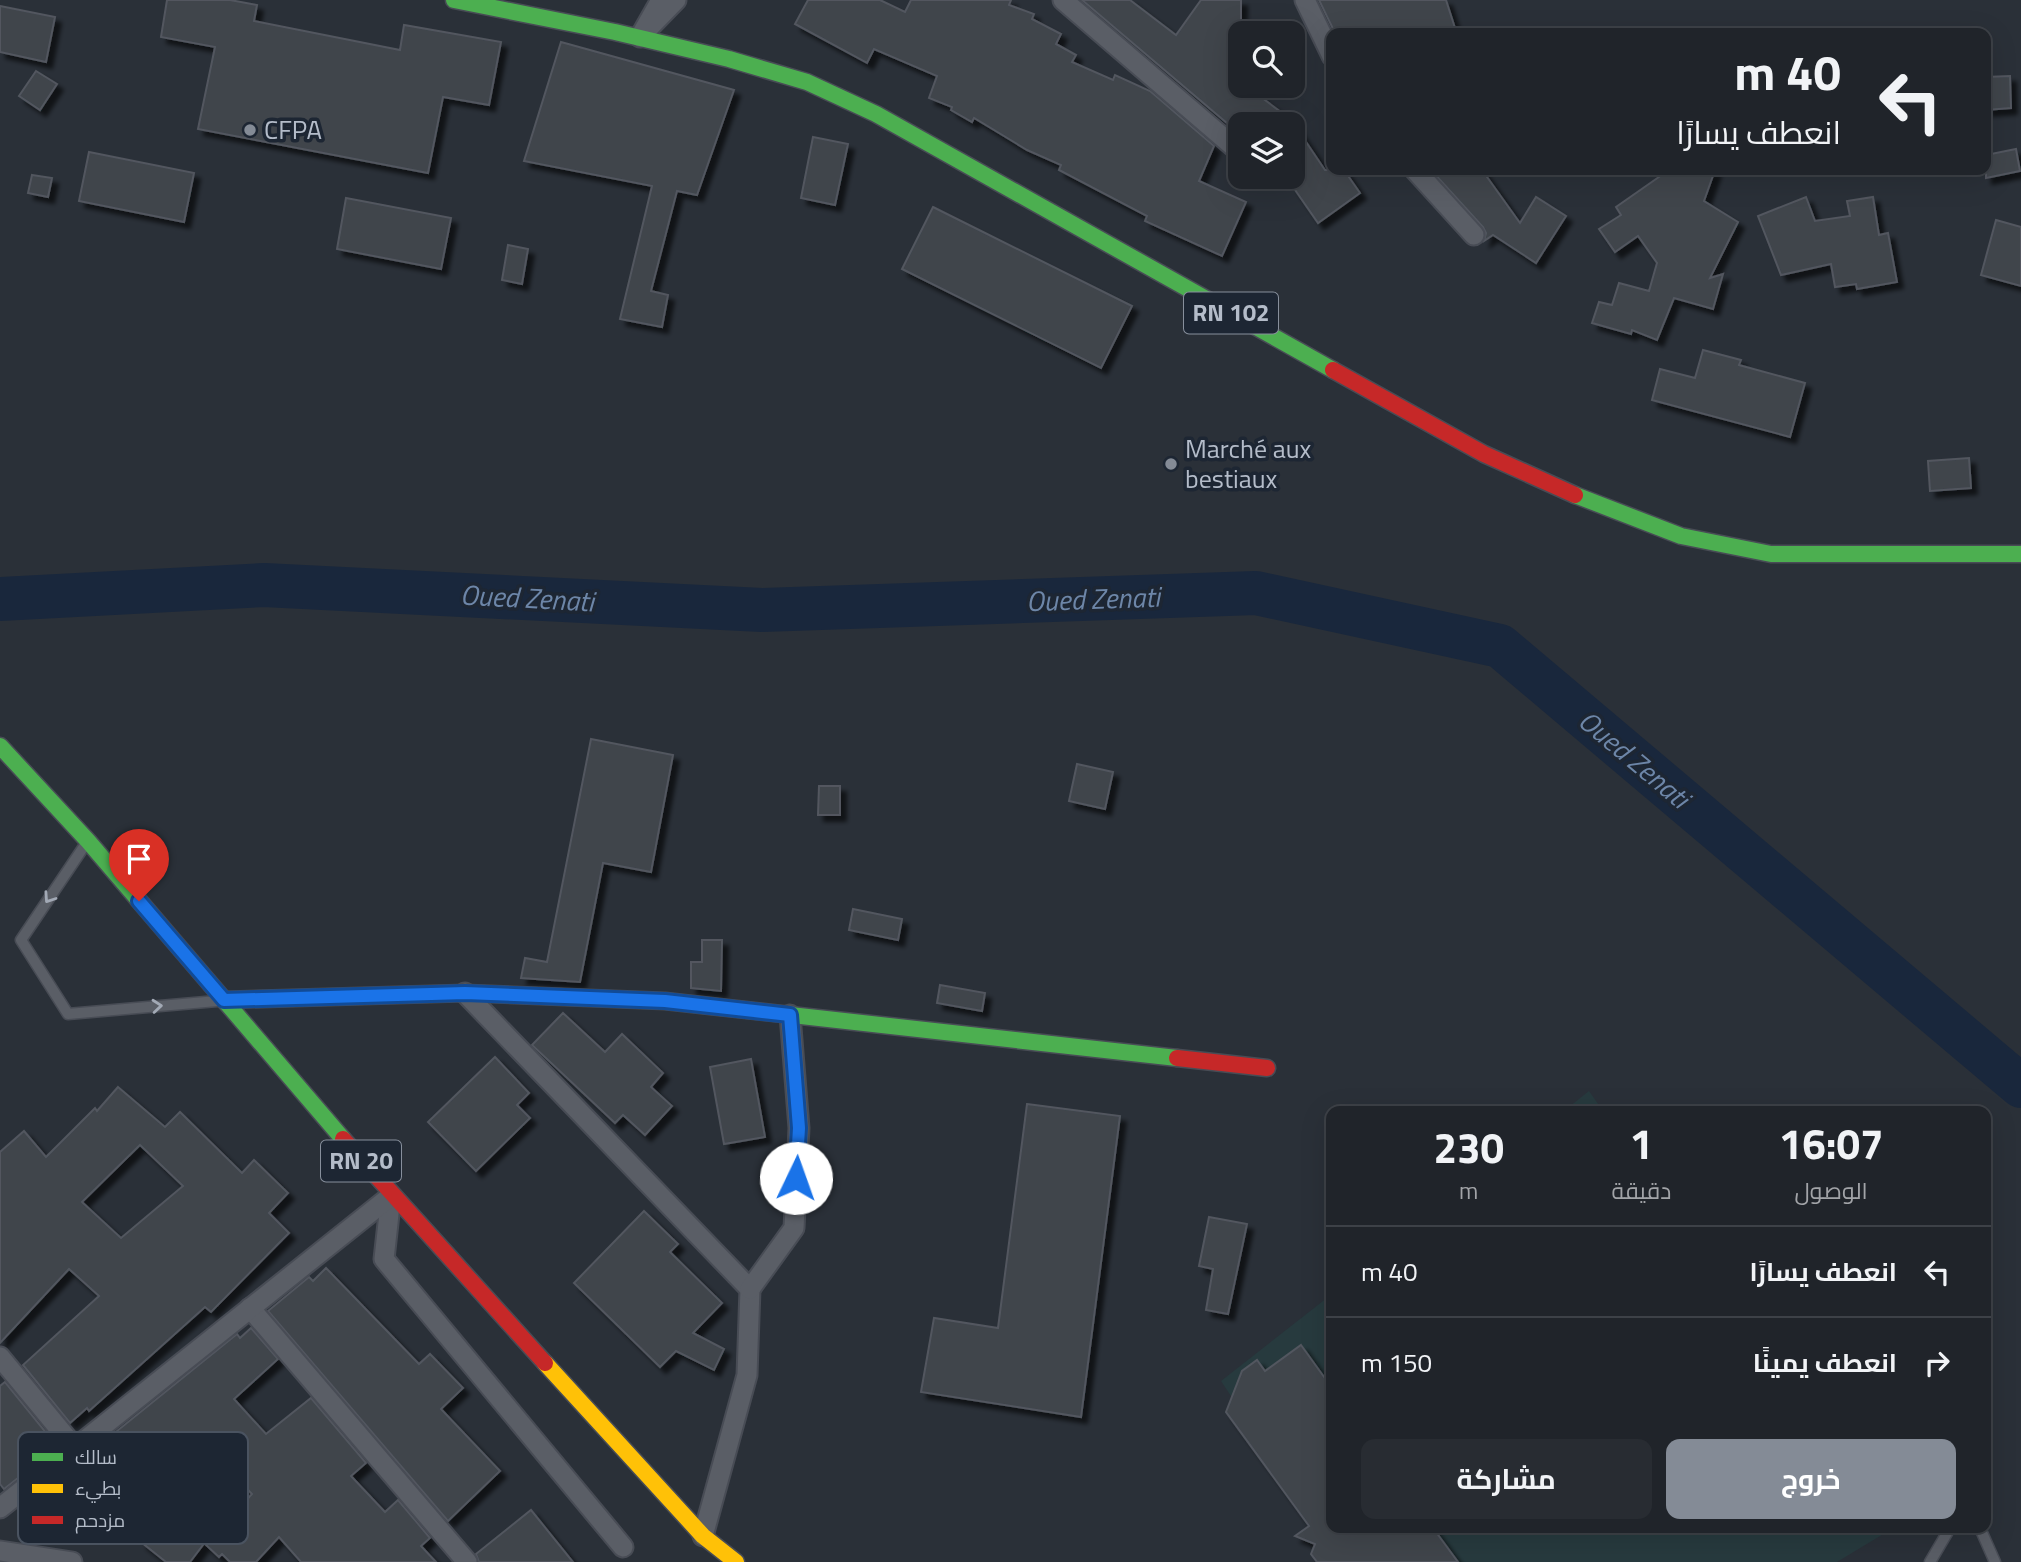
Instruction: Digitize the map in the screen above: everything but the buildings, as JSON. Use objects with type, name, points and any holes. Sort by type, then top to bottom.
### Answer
[{"type":"main road","name":"RN 102","points":[[454,0],[524,7],[729,59],[807,82],[876,114],[1451,435],[1587,501],[1681,536],[1771,554],[2021,554]]},
{"type":"main road","name":"RN 20","points":[[0,746],[88,841],[391,1196],[703,1536],[736,1562]]},
{"type":"main road","points":[[224,1000],[465,993],[665,1001],[1267,1068]]},
{"type":"street","points":[[640,37],[661,0]]},
{"type":"street","points":[[640,37],[676,0]]},
{"type":"street","points":[[1063,0],[1228,142]]},
{"type":"street","points":[[1305,0],[1326,44]]},
{"type":"street","points":[[1420,175],[1474,235]]},
{"type":"street","points":[[465,993],[750,1289]]},
{"type":"street","points":[[703,1536],[747,1375],[750,1289],[794,1228],[799,1128],[790,1015]]},
{"type":"street","points":[[95,1432],[391,1196]]},
{"type":"street","points":[[391,1196],[383,1259],[623,1547]]},
{"type":"street","points":[[250,1308],[467,1562]]},
{"type":"street","points":[[0,1357],[62,1432]]},
{"type":"street","points":[[0,1508],[18,1494]]},
{"type":"street","points":[[0,1551],[72,1562]]},
{"type":"lane","points":[[88,841],[21,940],[68,1014],[224,1000]]},
{"type":"lane","points":[[1930,1562],[1947,1533]]},
{"type":"lane","points":[[1982,1533],[1995,1562]]},
{"type":"green space","points":[[1589,1091],[1600,1106],[1570,1106]]},
{"type":"green space","points":[[1326,1299],[1326,1533],[1885,1533],[1837,1562],[1341,1562],[1221,1381]]},
{"type":"waterway","name":"Oued Zenati","points":[[0,599],[264,585],[762,610],[1256,593],[1500,646],[2021,1086]]},
{"type":"traffic: fast","points":[[454,0],[615,32],[729,59],[807,82],[876,114],[1333,370]]},
{"type":"traffic: fast","points":[[1575,495],[1681,536],[1771,554],[2021,554]]},
{"type":"traffic: fast","points":[[0,746],[88,841],[343,1139]]},
{"type":"traffic: fast","points":[[224,1000],[465,993],[665,1001],[1177,1058]]},
{"type":"traffic: slow","points":[[545,1363],[703,1536],[736,1562]]},
{"type":"traffic: jam","points":[[1333,370],[1484,454],[1575,495]]},
{"type":"traffic: jam","points":[[1177,1058],[1267,1068]]},
{"type":"traffic: jam","points":[[343,1139],[545,1363]]},
{"type":"place","name":"CFPA","points":[[250,130]]},
{"type":"place","name":"Marché aux bestiaux","points":[[1171,464]]},
{"type":"route","points":[[139,901],[224,1000],[465,993],[665,1001],[790,1015],[799,1128],[796,1178]]}]
